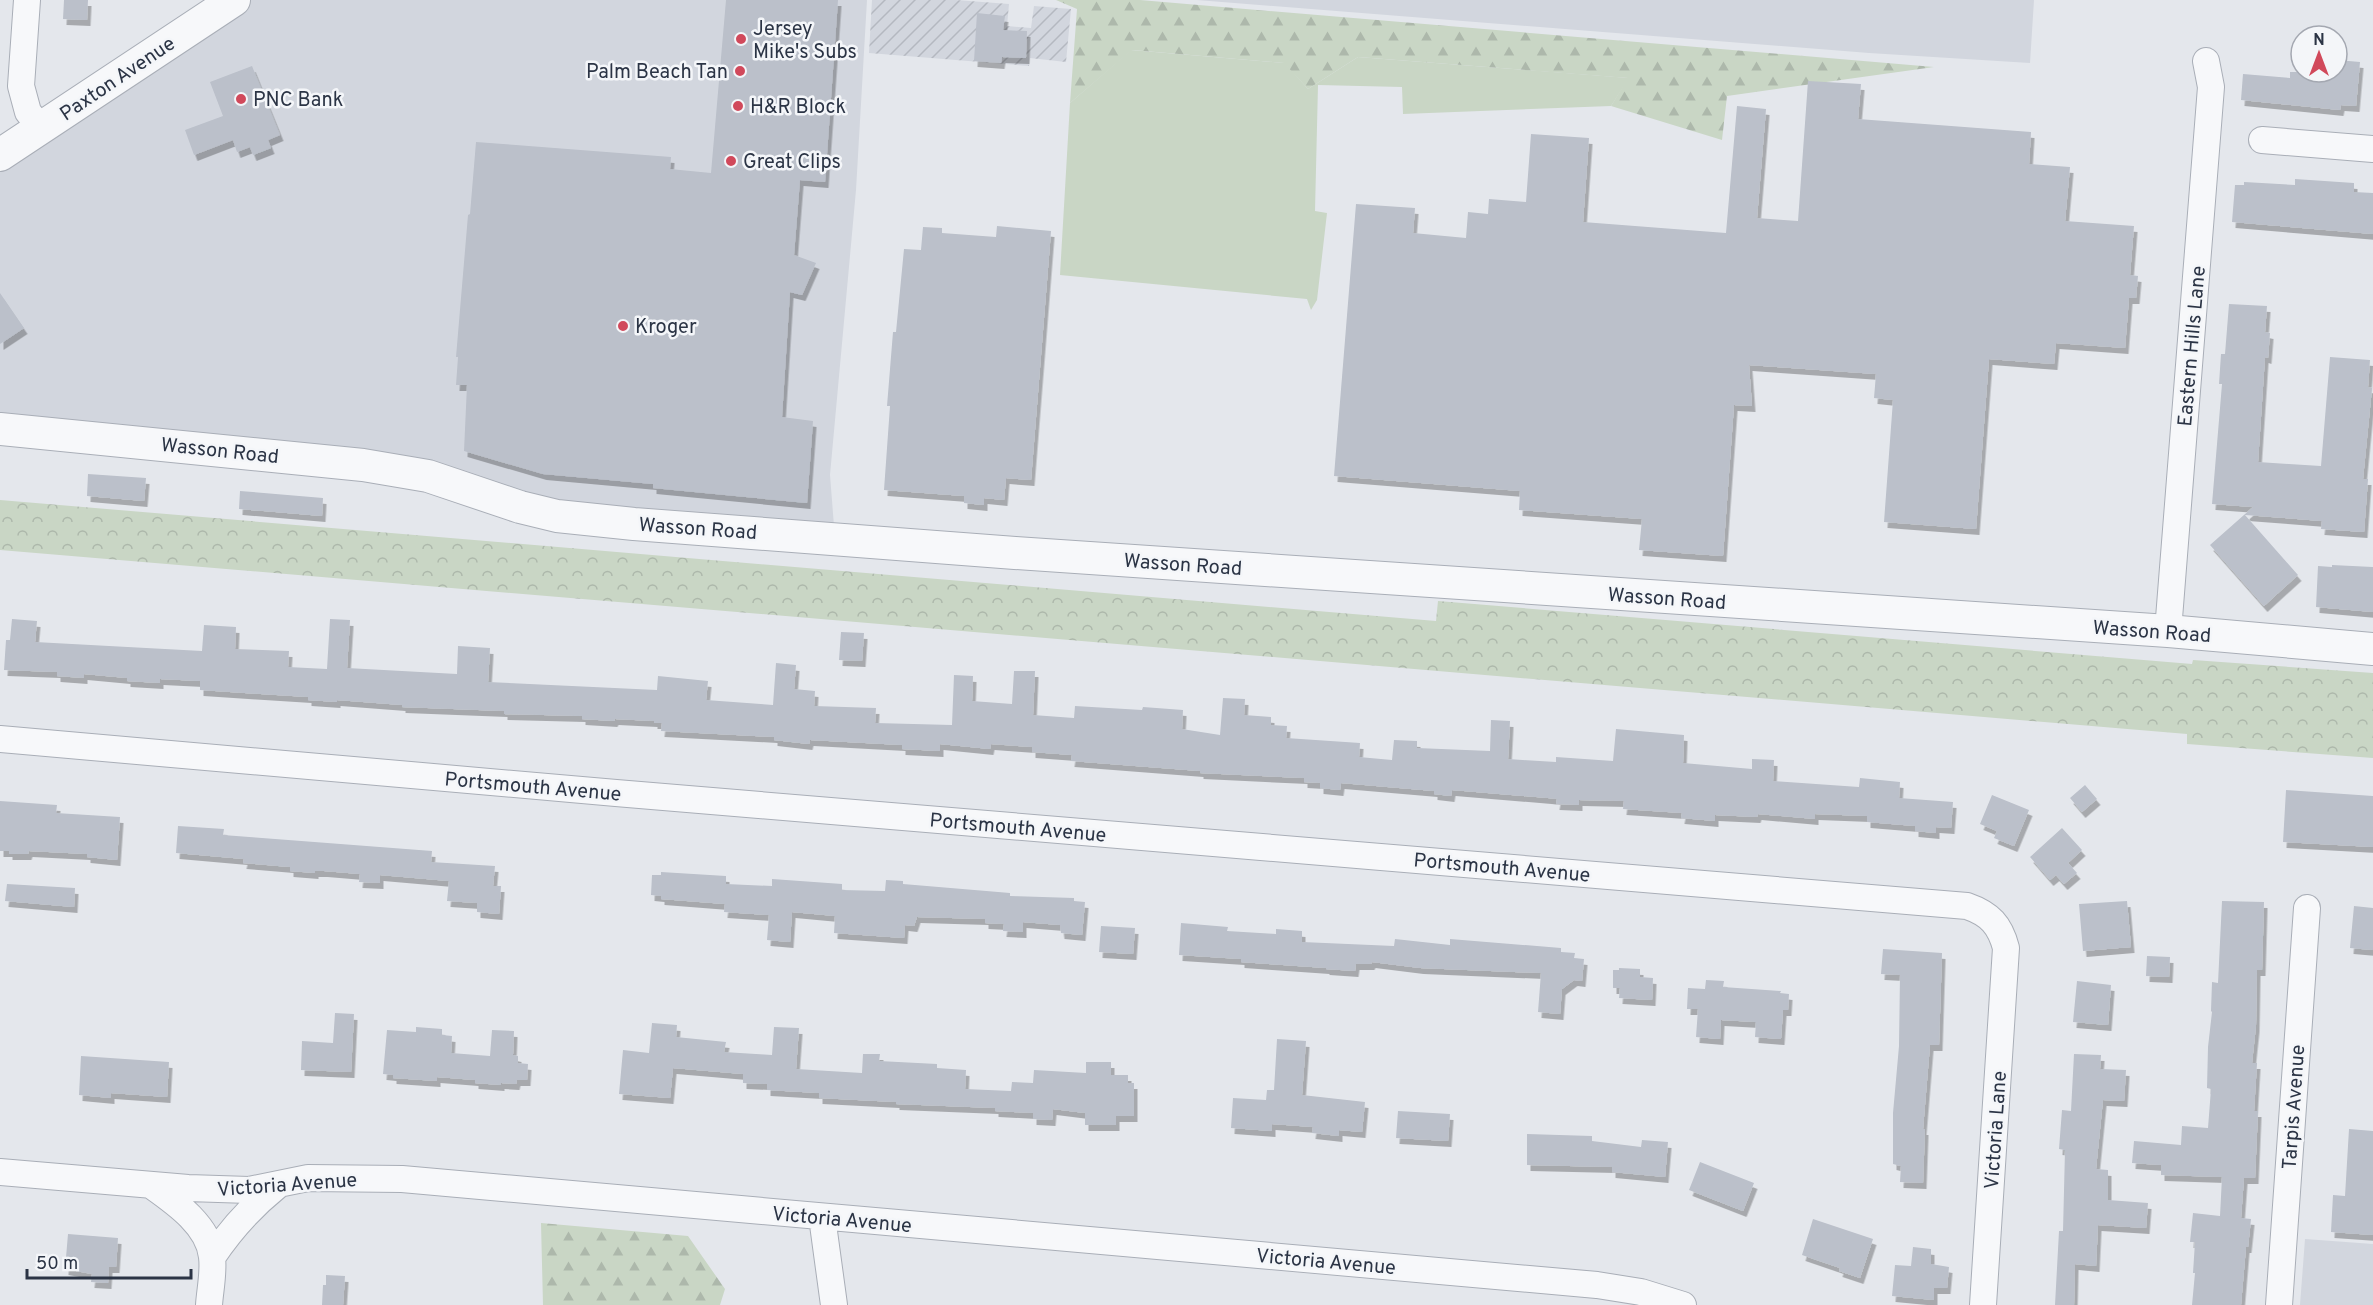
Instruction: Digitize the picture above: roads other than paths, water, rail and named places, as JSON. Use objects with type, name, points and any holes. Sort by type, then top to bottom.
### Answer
[{"type":"street","points":[[27,0],[21,86],[28,112],[42,129]]},
{"type":"street","name":"Paxton Avenue","points":[[0,155],[234,0]]},
{"type":"street","name":"Eastern Hills Lane","points":[[2168,632],[2211,87],[2206,61]]},
{"type":"street","points":[[2262,140],[2373,149]]},
{"type":"street","name":"Wasson Road","points":[[0,429],[363,465],[428,477],[520,507],[579,519],[1015,553],[2168,632],[2373,649]]},
{"type":"street","name":"Portsmouth Avenue","points":[[0,739],[1967,906],[1982,911],[1994,920],[2002,933],[2007,955]]},
{"type":"street","name":"Tarpis Avenue","points":[[2279,1305],[2307,908]]},
{"type":"street","name":"Victoria Lane","points":[[1983,1305],[2007,955]]},
{"type":"street","name":"Victoria Avenue","points":[[0,1172],[150,1185],[249,1190],[278,1186],[308,1178],[402,1179],[1597,1285],[1641,1292],[1683,1305]]},
{"type":"street","points":[[150,1185],[185,1209],[203,1234],[213,1256]]},
{"type":"street","points":[[209,1305],[213,1256],[229,1232],[254,1205],[278,1186]]},
{"type":"street","points":[[822,1217],[834,1305]]},
{"type":"place","name":"Jersey Mike's Subs","points":[[741,39]]},
{"type":"place","name":"Palm Beach Tan","points":[[740,71]]},
{"type":"place","name":"PNC Bank","points":[[241,99]]},
{"type":"place","name":"H&R Block","points":[[738,106]]},
{"type":"place","name":"Great Clips","points":[[731,161]]},
{"type":"place","name":"Kroger","points":[[623,326]]}]
